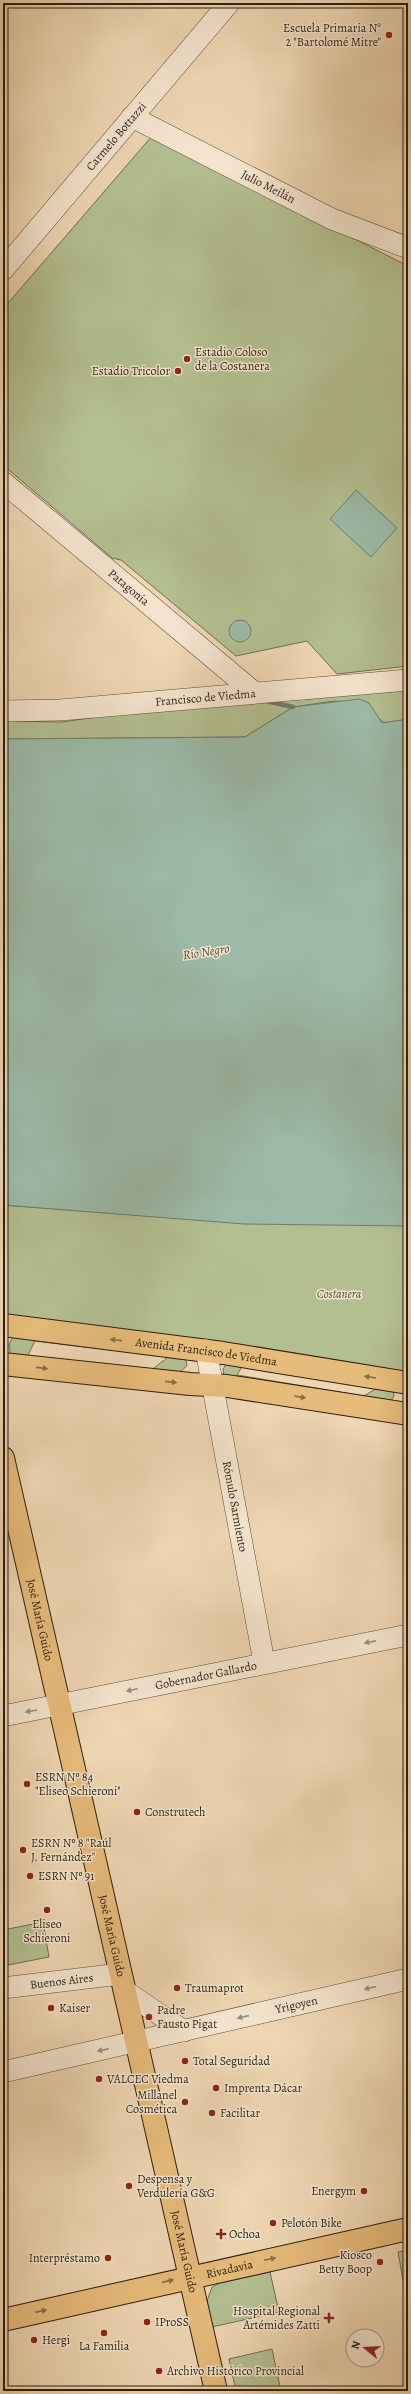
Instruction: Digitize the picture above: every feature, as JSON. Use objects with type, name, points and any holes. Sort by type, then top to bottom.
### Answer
[{"type":"main road","name":"Avenida Francisco de Viedma","points":[[3,1325],[206,1350],[408,1383]]},
{"type":"main road","points":[[3,1364],[211,1385],[408,1414]]},
{"type":"main road","name":"José María Guido","points":[[3,1458],[58,1706],[135,2043],[191,2276],[216,2391]]},
{"type":"main road","name":"Rivadavia","points":[[3,2320],[191,2276],[408,2229]]},
{"type":"street","name":"Carmelo Bottazzi","points":[[3,270],[229,3]]},
{"type":"street","name":"Julio Meilán","points":[[132,117],[332,220],[408,248]]},
{"type":"street","name":"Patagonia","points":[[3,482],[255,693]]},
{"type":"street","name":"Francisco de Viedma","points":[[3,710],[60,710],[408,680]]},
{"type":"street","name":"Rómulo Sarmiento","points":[[206,1350],[211,1385],[264,1662]]},
{"type":"street","name":"Gobernador Gallardo","points":[[3,1716],[58,1706],[264,1662],[408,1635]]},
{"type":"street","name":"Yrigoyen","points":[[3,2072],[135,2043],[408,1979]]},
{"type":"street","name":"Buenos Aires","points":[[3,1988],[122,1982]]},
{"type":"street","points":[[122,1982],[184,2031]]},
{"type":"green space","name":"Estadio Coloso de la Costanera","points":[[152,136],[408,266],[408,666],[337,674],[307,641],[236,656],[121,560],[112,558],[3,465],[3,309]]},
{"type":"green space","points":[[408,690],[408,719],[388,723],[380,720],[369,703],[334,701],[293,707],[245,737],[3,739],[3,721],[62,722],[117,714]]},
{"type":"green space","name":"Costanera","points":[[408,1191],[408,1374],[3,1318],[3,1205],[162,1217]]},
{"type":"green space","points":[[20,1335],[185,1357],[187,1365],[179,1372],[170,1374],[149,1372],[168,1357],[35,1341],[26,1359],[16,1358],[10,1352],[9,1344],[13,1337]]},
{"type":"green space","points":[[227,1363],[244,1363],[237,1375],[364,1396],[382,1385],[393,1390],[394,1396],[390,1402],[232,1379],[224,1375],[223,1369]]},
{"type":"green space","points":[[43,1922],[49,1957],[3,1966],[3,1930]]},
{"type":"green space","points":[[408,2250],[408,2285],[404,2286],[398,2252]]},
{"type":"green space","points":[[270,2272],[279,2312],[212,2327],[207,2301],[212,2287],[220,2283]]},
{"type":"green space","points":[[272,2349],[281,2391],[236,2391],[229,2359]]},
{"type":"water","points":[[356,490],[397,528],[371,557],[330,519]]},
{"type":"water","points":[[240,620],[248,623],[251,631],[248,639],[240,642],[232,639],[229,631],[232,623]]},
{"type":"water","name":"Río Negro","points":[[359,699],[369,703],[382,723],[408,719],[408,1226],[244,1224],[3,1205],[3,739],[245,737],[293,707]]},
{"type":"waterway","points":[[266,701],[293,707]]},
{"type":"place","name":"Escuela Primaria N° 2 \"Bartolomé Mitre\"","points":[[389,35]]},
{"type":"place","name":"Estadio Coloso de la Costanera","points":[[187,359]]},
{"type":"place","name":"Estadio Tricolor","points":[[178,371]]},
{"type":"place","name":"ESRN Nº 84 \"Eliseo Schieroni\"","points":[[27,1784]]},
{"type":"place","name":"Construtech","points":[[137,1812]]},
{"type":"place","name":"ESRN Nº 8 \"Raúl J. Fernández\"","points":[[23,1850]]},
{"type":"place","name":"ESRN Nº 91","points":[[30,1876]]},
{"type":"place","name":"Eliseo Schieroni","points":[[47,1910]]},
{"type":"place","name":"Traumaprot","points":[[177,1988]]},
{"type":"place","name":"Kaiser","points":[[51,2008]]},
{"type":"place","name":"Padre Fausto Pigat","points":[[149,2017]]},
{"type":"place","name":"Total Seguridad","points":[[185,2061]]},
{"type":"place","name":"VALCEC Viedma","points":[[99,2079]]},
{"type":"place","name":"Imprenta Dácar","points":[[216,2088]]},
{"type":"place","name":"Millanel Cosmética","points":[[185,2102]]},
{"type":"place","name":"Facilitar","points":[[212,2113]]},
{"type":"place","name":"Despensa y Verdulería G&G","points":[[129,2186]]},
{"type":"place","name":"Energym","points":[[364,2191]]},
{"type":"place","name":"Pelotón Bike","points":[[273,2223]]},
{"type":"place","name":"Ochoa","points":[[221,2234]]},
{"type":"place","name":"Interpréstamo","points":[[108,2258]]},
{"type":"place","name":"Kiosco Betty Boop","points":[[380,2262]]},
{"type":"place","name":"Hospital Regional Artémides Zatti","points":[[329,2318]]},
{"type":"place","name":"IProSS","points":[[147,2322]]},
{"type":"place","name":"La Familia","points":[[104,2333]]},
{"type":"place","name":"Hergi","points":[[34,2340]]},
{"type":"place","name":"Archivo Histórico Provincial","points":[[159,2371]]}]
